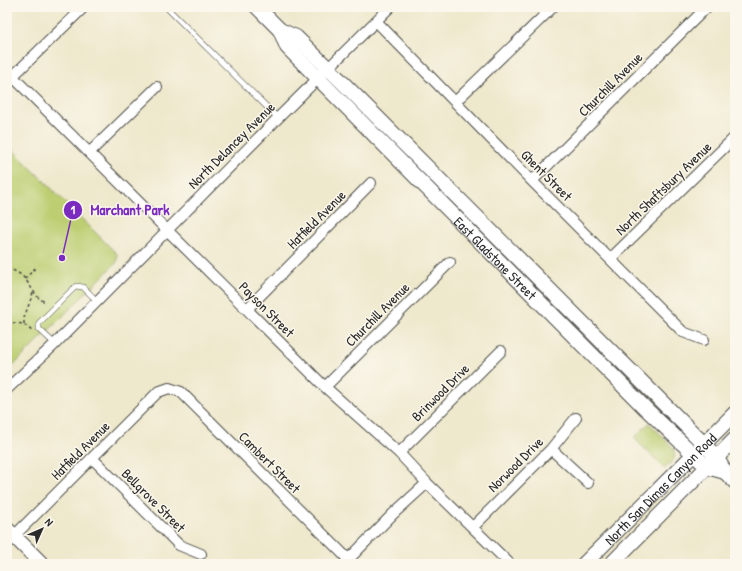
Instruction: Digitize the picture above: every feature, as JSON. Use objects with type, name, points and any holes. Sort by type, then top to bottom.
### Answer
[{"type":"street","name":"East Gladstone Street","points":[[257,7],[280,30],[296,37],[323,73],[641,404],[694,454],[712,462],[730,477]]},
{"type":"street","name":"North Delancey Avenue","points":[[7,389],[55,344],[390,7]]},
{"type":"street","points":[[455,102],[553,7]]},
{"type":"street","name":"Churchill Avenue","points":[[532,181],[707,7]]},
{"type":"street","points":[[10,74],[82,8]]},
{"type":"street","name":"Ghent Street","points":[[376,21],[532,181],[683,332],[704,340]]},
{"type":"street","name":"East Gladstone Street","points":[[323,73],[704,444],[712,462]]},
{"type":"street","name":"Payson Street","points":[[10,74],[325,386],[399,453],[427,483],[510,564]]},
{"type":"street","points":[[90,152],[157,87]]},
{"type":"street","name":"North Shaftsbury Avenue","points":[[610,259],[735,137]]},
{"type":"street","name":"Hatfield Avenue","points":[[247,308],[371,183]]},
{"type":"street","name":"Churchill Avenue","points":[[325,386],[450,262]]},
{"type":"street","name":"Brinwood Drive","points":[[399,453],[500,351]]},
{"type":"street","name":"Hatfield Avenue","points":[[10,532],[92,458],[158,392],[169,388]]},
{"type":"street","name":"Cambert Street","points":[[169,388],[181,392],[347,562]]},
{"type":"street","name":"North San Dimas Canyon Road","points":[[584,564],[735,413]]},
{"type":"street","name":"Norwood Drive","points":[[473,527],[551,449],[576,418]]},
{"type":"street","name":"North San Dimas Canyon Road","points":[[611,564],[735,439]]},
{"type":"street","points":[[551,449],[588,483]]},
{"type":"street","name":"Bellgrove Street","points":[[92,458],[179,545],[201,554]]},
{"type":"street","points":[[347,562],[393,514],[427,483]]},
{"type":"street","points":[[10,532],[42,564]]},
{"type":"lane","points":[[166,7],[278,118]]},
{"type":"lane","points":[[55,344],[39,329],[39,323],[76,286],[83,287],[97,301]]},
{"type":"path","points":[[25,279],[37,266]]},
{"type":"path","points":[[7,268],[15,271],[25,279],[34,292],[41,300],[45,302]]},
{"type":"path","points":[[24,324],[24,318],[34,292]]},
{"type":"path","points":[[7,322],[24,324],[35,334]]},
{"type":"green space","points":[[7,144],[117,254],[117,262],[7,372]]},
{"type":"green space","points":[[649,423],[675,450],[674,459],[665,469],[634,438]]},
{"type":"place","name":"Marchant Park","points":[[62,258]]}]
